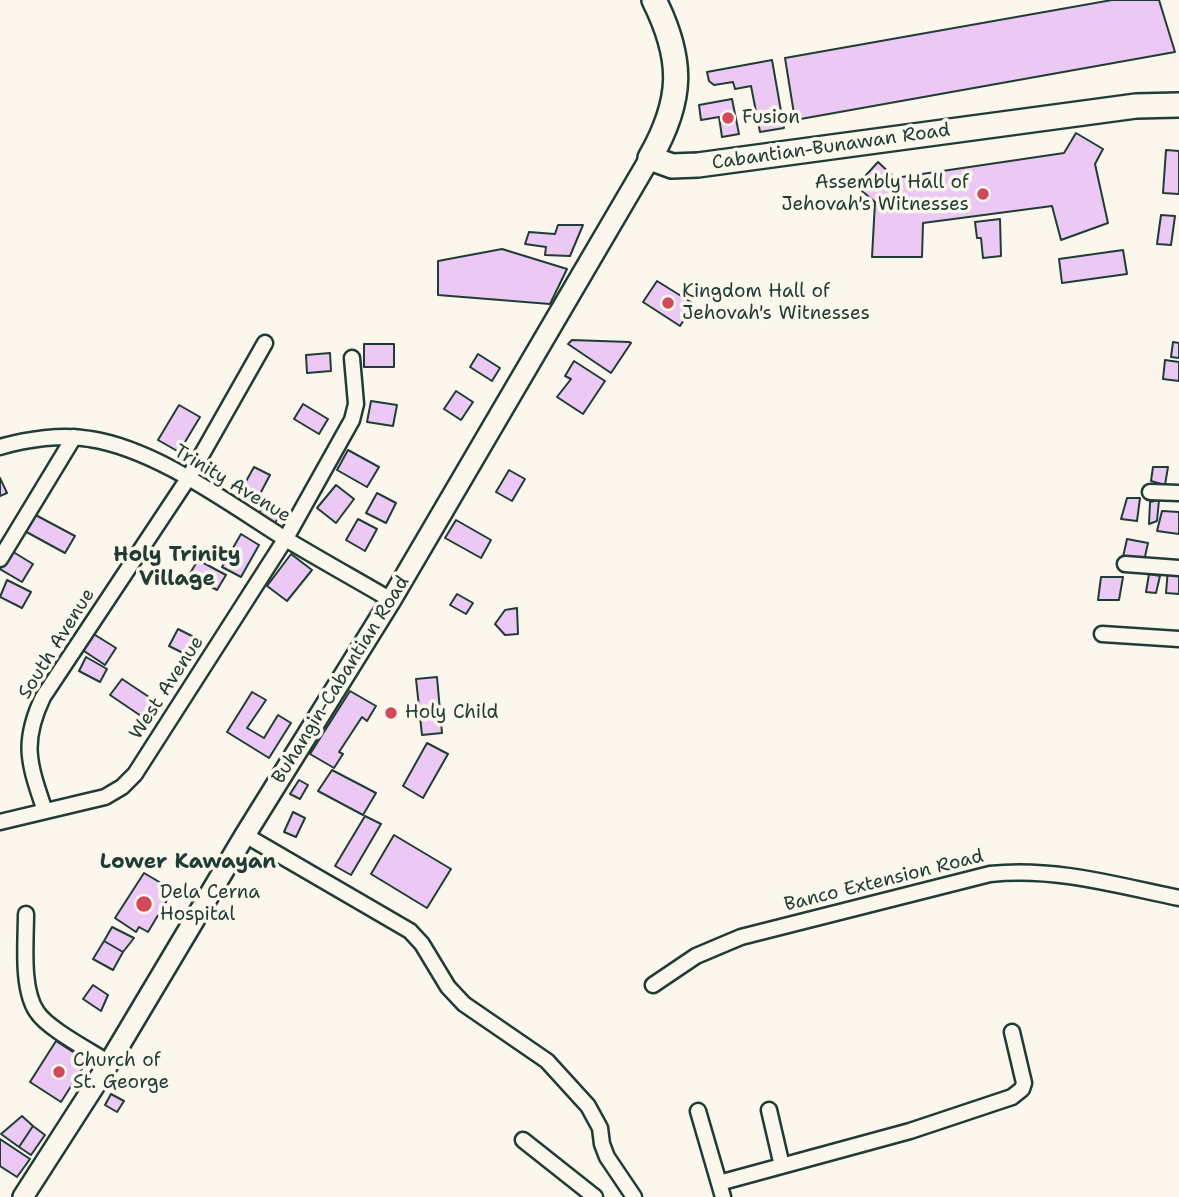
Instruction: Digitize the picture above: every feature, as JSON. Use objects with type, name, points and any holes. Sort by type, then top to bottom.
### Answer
[{"type":"main road","points":[[650,158],[675,102],[677,76],[670,34],[654,0]]},
{"type":"main road","name":"Cabantian-Bunawan Road","points":[[650,158],[672,166],[698,165],[1136,106],[1179,105]]},
{"type":"main road","name":"Buhangin-Cabantian Road","points":[[29,1195],[390,600],[650,158]]},
{"type":"street","name":"South Avenue","points":[[45,810],[31,770],[29,747],[32,721],[43,697],[189,477],[265,343]]},
{"type":"street","name":"West Avenue","points":[[0,822],[105,797],[122,787],[135,774],[286,538],[352,420],[356,404],[352,358]]},
{"type":"street","name":"Trinity Avenue","points":[[0,447],[20,442],[74,437],[104,441],[189,477],[390,600]]},
{"type":"street","points":[[0,559],[74,437]]},
{"type":"street","points":[[1150,492],[1179,493]]},
{"type":"street","points":[[1125,564],[1179,568]]},
{"type":"street","points":[[1102,634],[1179,639]]},
{"type":"street","points":[[245,835],[410,931],[422,944],[448,987],[464,1004],[547,1061],[589,1106],[600,1128],[607,1157],[634,1197]]},
{"type":"street","name":"Banco Extension Road","points":[[653,985],[696,956],[741,937],[990,874],[1058,874],[1179,898]]},
{"type":"street","points":[[26,914],[28,987],[37,1014],[109,1063]]},
{"type":"street","points":[[698,1111],[721,1190],[782,1166],[910,1131],[1018,1093],[1024,1083],[1012,1032]]},
{"type":"street","points":[[769,1110],[782,1166]]},
{"type":"street","points":[[523,1140],[595,1197]]},
{"type":"building","points":[[1112,0],[1159,0],[1175,52],[795,120],[785,58]]},
{"type":"building","points":[[772,60],[784,128],[760,132],[751,86],[735,89],[733,82],[714,85],[709,81],[707,72]]},
{"type":"building","name":"Fusion","points":[[732,99],[739,134],[722,137],[719,117],[701,120],[699,105]]},
{"type":"building","name":"Assembly Hall of Jehovah's Witnesses","points":[[1076,133],[1103,149],[1095,164],[1108,223],[1061,240],[1052,206],[923,223],[922,257],[872,257],[875,202],[856,186],[878,162],[895,178],[1064,153]]},
{"type":"building","points":[[1166,150],[1179,151],[1179,194],[1163,193]]},
{"type":"building","points":[[1161,215],[1175,216],[1171,245],[1157,244]]},
{"type":"building","points":[[1000,219],[1001,256],[983,258],[981,238],[977,238],[975,222]]},
{"type":"building","points":[[558,225],[583,225],[570,256],[545,255],[546,247],[525,244],[529,232],[555,234]]},
{"type":"building","points":[[502,249],[567,269],[550,304],[438,295],[438,261]]},
{"type":"building","points":[[1123,250],[1127,274],[1062,283],[1059,259]]},
{"type":"building","name":"Kingdom Hall of Jehovah's Witnesses","points":[[657,281],[694,304],[680,326],[643,302]]},
{"type":"building","points":[[572,340],[631,343],[611,373],[568,344]]},
{"type":"building","points":[[1173,342],[1179,343],[1179,358],[1171,357]]},
{"type":"building","points":[[364,344],[394,344],[394,367],[364,367]]},
{"type":"building","points":[[330,353],[331,371],[307,373],[306,355]]},
{"type":"building","points":[[478,354],[500,368],[492,381],[470,367]]},
{"type":"building","points":[[1165,360],[1179,362],[1179,381],[1163,379]]},
{"type":"building","points":[[574,361],[605,381],[583,414],[557,397],[571,379],[565,376]]},
{"type":"building","points":[[456,391],[473,402],[461,420],[444,409]]},
{"type":"building","points":[[371,401],[397,405],[393,426],[367,422]]},
{"type":"building","points":[[303,404],[328,419],[319,434],[294,419]]},
{"type":"building","points":[[179,405],[200,417],[179,452],[158,440]]},
{"type":"building","points":[[348,450],[379,467],[367,487],[337,470]]},
{"type":"building","points":[[254,467],[270,475],[260,494],[244,485]]},
{"type":"building","points":[[1153,467],[1168,467],[1165,485],[1151,481]]},
{"type":"building","points":[[509,470],[525,479],[512,501],[496,492]]},
{"type":"building","points":[[0,478],[7,493],[0,496]]},
{"type":"building","points":[[336,485],[354,499],[336,523],[317,508]]},
{"type":"building","points":[[377,493],[396,503],[386,523],[366,513]]},
{"type":"building","points":[[1127,498],[1140,498],[1137,521],[1121,519]]},
{"type":"building","points":[[267,500],[283,510],[275,523],[259,513]]},
{"type":"building","points":[[1159,500],[1157,521],[1149,524],[1150,502]]},
{"type":"building","points":[[1162,511],[1179,512],[1179,534],[1157,531]]},
{"type":"building","points":[[30,512],[75,536],[65,553],[21,529]]},
{"type":"building","points":[[358,519],[377,529],[365,551],[346,540]]},
{"type":"building","points":[[456,520],[491,540],[481,558],[445,538]]},
{"type":"building","points":[[241,534],[259,545],[241,577],[222,567]]},
{"type":"building","points":[[1127,539],[1148,543],[1144,561],[1123,557]]},
{"type":"building","points":[[10,550],[33,564],[22,582],[0,569]]},
{"type":"building","points":[[291,554],[312,570],[287,601],[267,586]]},
{"type":"building","points":[[198,560],[226,575],[217,590],[189,575]]},
{"type":"building","points":[[1168,569],[1179,571],[1179,594],[1166,593]]},
{"type":"building","points":[[1149,574],[1160,576],[1156,593],[1146,592]]},
{"type":"building","points":[[1101,577],[1123,577],[1119,600],[1098,600]]},
{"type":"building","points":[[7,580],[31,592],[22,608],[0,597]]},
{"type":"building","points":[[457,594],[473,603],[466,614],[450,605]]},
{"type":"building","points":[[517,608],[518,634],[505,635],[495,624],[505,610]]},
{"type":"building","points":[[178,629],[194,637],[185,654],[169,646]]},
{"type":"building","points":[[92,633],[116,648],[105,665],[81,649]]},
{"type":"building","points":[[86,657],[107,669],[100,682],[79,671]]},
{"type":"building","points":[[437,677],[442,733],[422,735],[416,679]]},
{"type":"building","points":[[122,679],[155,701],[144,718],[110,695]]},
{"type":"building","points":[[350,691],[376,706],[367,721],[362,717],[339,752],[343,754],[334,768],[310,754]]},
{"type":"building","points":[[252,692],[266,700],[247,728],[264,738],[278,715],[291,723],[269,758],[227,732]]},
{"type":"building","points":[[427,743],[448,754],[423,798],[403,786]]},
{"type":"building","points":[[332,770],[376,793],[363,815],[318,791]]},
{"type":"building","points":[[299,780],[308,785],[300,799],[290,794]]},
{"type":"building","points":[[293,812],[305,818],[296,837],[284,832]]},
{"type":"building","points":[[365,816],[381,824],[351,875],[335,866]]},
{"type":"building","points":[[394,835],[451,869],[427,908],[371,874]]},
{"type":"building","name":"Dela Cerna Hospital","points":[[144,873],[173,890],[148,932],[139,927],[136,932],[115,918]]},
{"type":"building","points":[[112,927],[134,938],[123,952],[104,941]]},
{"type":"building","points":[[104,941],[123,952],[113,970],[93,959]]},
{"type":"building","points":[[93,985],[108,995],[101,1011],[83,999]]},
{"type":"building","name":"Church of St. George","points":[[56,1041],[87,1061],[61,1102],[30,1082]]},
{"type":"building","points":[[111,1094],[124,1101],[117,1112],[105,1105]]},
{"type":"building","points":[[22,1116],[33,1126],[19,1147],[1,1134]]},
{"type":"building","points":[[33,1126],[45,1135],[31,1155],[19,1147]]},
{"type":"building","points":[[0,1139],[30,1159],[17,1177],[0,1166]]},
{"type":"place","name":"Fusion","points":[[728,118]]},
{"type":"place","name":"Assembly Hall of Jehovah's Witnesses","points":[[983,194]]},
{"type":"place","name":"Kingdom Hall of Jehovah's Witnesses","points":[[668,303]]},
{"type":"place","name":"Holy Child","points":[[391,713]]},
{"type":"place","name":"Dela Cerna Hospital","points":[[144,904]]},
{"type":"place","name":"Church of St. George","points":[[59,1072]]},
{"type":"district","name":"Holy Trinity Village","points":[[177,568]]},
{"type":"district","name":"Lower Kawayan","points":[[188,863]]}]
